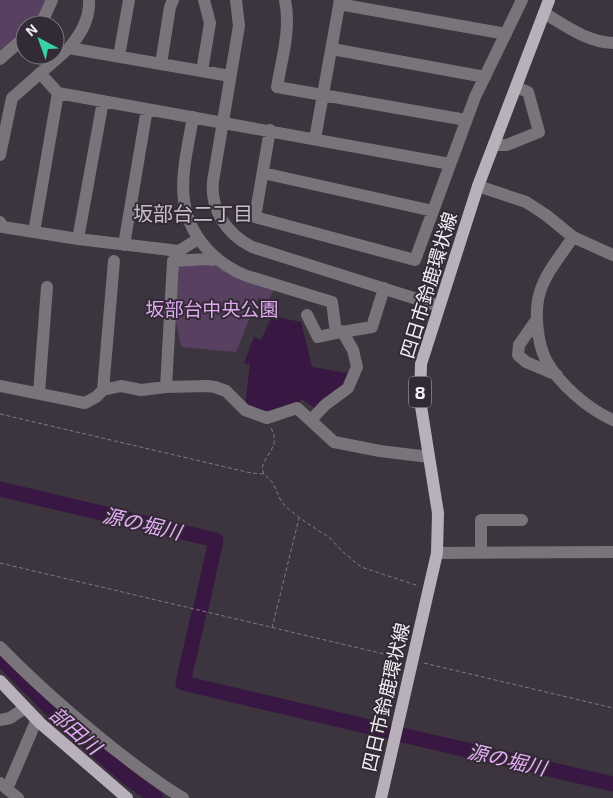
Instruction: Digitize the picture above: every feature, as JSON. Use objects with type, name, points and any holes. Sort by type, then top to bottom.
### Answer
[{"type":"main road","name":"四日市鈴鹿環状線","points":[[381,798],[437,552],[438,513],[420,400],[421,364],[478,186],[549,0]]},
{"type":"main road","points":[[0,680],[36,719],[127,798]]},
{"type":"street","points":[[45,15],[52,0]]},
{"type":"street","points":[[0,155],[12,98],[69,48],[80,34],[89,12],[89,0]]},
{"type":"street","points":[[119,56],[128,0]]},
{"type":"street","points":[[161,64],[172,0]]},
{"type":"street","points":[[202,71],[210,23],[204,0]]},
{"type":"street","points":[[236,0],[239,26],[212,190],[220,217],[229,230],[242,242],[252,247],[439,306]]},
{"type":"street","points":[[285,0],[287,13],[286,31],[277,87],[466,120]]},
{"type":"street","points":[[270,130],[255,217],[415,260],[475,97],[522,0]]},
{"type":"street","points":[[315,139],[340,2],[506,34]]},
{"type":"street","points":[[544,14],[586,37],[596,41],[613,43]]},
{"type":"street","points":[[0,59],[15,46]]},
{"type":"street","points":[[69,48],[230,76]]},
{"type":"street","points":[[332,49],[485,77]]},
{"type":"street","points":[[40,73],[58,93],[450,164]]},
{"type":"street","points":[[494,145],[507,145],[539,132],[528,92],[516,87]]},
{"type":"street","points":[[34,232],[58,93]]},
{"type":"street","points":[[78,239],[102,101]]},
{"type":"street","points":[[124,245],[147,109]]},
{"type":"street","points":[[193,117],[183,180],[183,198],[188,221],[198,239],[227,267],[247,276],[332,302],[339,332],[353,350],[358,367],[348,388],[325,405],[311,420]]},
{"type":"street","points":[[263,173],[433,211]]},
{"type":"street","points":[[478,186],[526,202],[546,215],[573,237],[613,255]]},
{"type":"street","points":[[0,222],[3,226],[34,232],[179,251],[198,239]]},
{"type":"street","points":[[573,237],[543,285],[538,300],[537,319],[545,356],[559,377],[586,404],[613,420]]},
{"type":"street","points":[[166,387],[173,262],[212,260],[216,258]]},
{"type":"street","points":[[0,386],[85,403],[96,397],[102,390],[114,261]]},
{"type":"street","points":[[39,393],[47,287]]},
{"type":"street","points":[[307,315],[318,336],[372,327],[384,288]]},
{"type":"street","points":[[537,319],[519,345],[518,355],[526,362],[559,377]]},
{"type":"street","points":[[102,390],[121,386],[141,390],[166,387],[215,387],[226,391],[245,410],[267,418],[297,408],[334,442],[380,451],[429,457]]},
{"type":"street","points":[[481,552],[481,520],[522,520]]},
{"type":"street","points":[[437,552],[613,552]]},
{"type":"street","points":[[0,647],[28,676],[82,724],[133,764],[183,798]]},
{"type":"street","points":[[0,720],[10,718],[25,708]]},
{"type":"street","points":[[18,798],[4,786],[36,719]]},
{"type":"path","points":[[0,414],[251,473],[264,474]]},
{"type":"path","points":[[264,417],[275,439],[270,454],[262,466],[264,474],[273,483],[281,501],[299,518],[327,535],[362,567],[429,590]]},
{"type":"path","points":[[271,629],[299,518]]},
{"type":"path","points":[[0,563],[271,629],[613,708]]},
{"type":"green space","points":[[0,0],[49,0],[39,15],[15,15],[15,40],[0,52]]},
{"type":"green space","name":"坂部台中央公園","points":[[208,262],[274,289],[269,299],[258,298],[236,352],[181,347],[173,306],[177,264]]},
{"type":"shaded area","points":[[272,316],[301,322],[312,367],[347,373],[343,383],[345,385],[317,410],[302,399],[298,404],[265,415],[245,405],[250,364],[244,363],[254,337],[261,340]]},
{"type":"waterway","name":"源の堀川","points":[[0,489],[216,540],[201,608]]},
{"type":"waterway","name":"源の堀川","points":[[199,613],[183,683],[387,731]]},
{"type":"waterway","name":"部田川","points":[[0,658],[65,723],[127,777],[156,798]]},
{"type":"waterway","name":"源の堀川","points":[[402,735],[613,784]]},
{"type":"district","name":"坂部台二丁目","points":[[193,213]]}]
